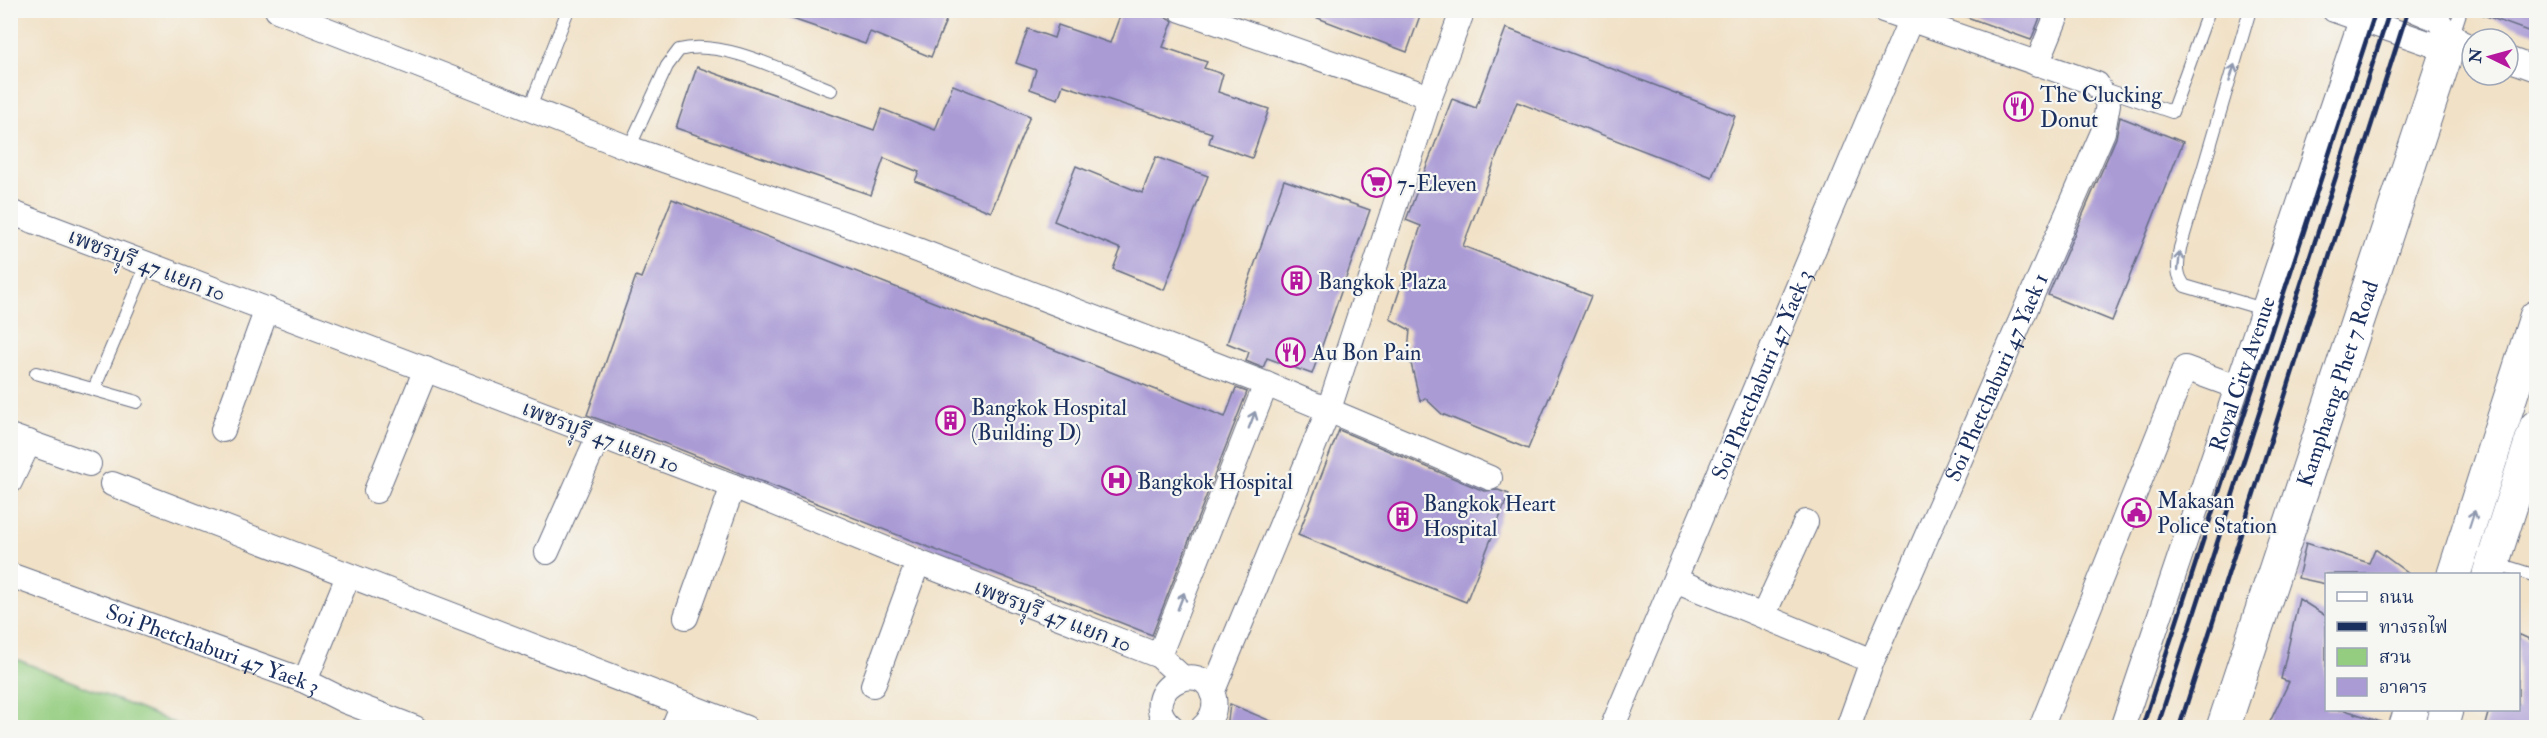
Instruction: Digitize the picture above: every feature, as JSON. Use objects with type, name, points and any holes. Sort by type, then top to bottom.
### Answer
[{"type":"street","points":[[277,10],[629,148],[894,241],[1266,384],[1490,478]]},
{"type":"street","points":[[1181,10],[1430,97]]},
{"type":"street","points":[[1202,728],[1210,720],[1214,711],[1212,693],[1329,409],[1430,97],[1463,10]]},
{"type":"street","points":[[1883,10],[2097,84],[2099,87]]},
{"type":"street","points":[[2037,64],[2060,10]]},
{"type":"street","points":[[2334,10],[2431,44],[2460,33]]},
{"type":"street","points":[[2415,10],[2460,31]]},
{"type":"street","name":"Royal City Avenue","points":[[2122,728],[2361,20]]},
{"type":"street","name":"Soi Phetchaburi 47 Yaek 3","points":[[1612,728],[1910,21]]},
{"type":"street","name":"Kamphaeng Phet 7 Road","points":[[2223,728],[2460,38]]},
{"type":"street","points":[[2520,63],[2536,69]]},
{"type":"street","name":"Soi Phetchaburi 47 Yaek 1","points":[[1848,728],[1872,661],[2103,132],[2108,104],[2099,87]]},
{"type":"street","name":"เพชรบุุรี 47 แยก 10","points":[[10,212],[733,486],[918,562],[1159,656],[1183,678],[1200,681],[1212,693]]},
{"type":"street","points":[[223,430],[267,309]]},
{"type":"street","points":[[2454,573],[2536,317]]},
{"type":"street","points":[[2041,728],[2184,368],[2237,387]]},
{"type":"street","points":[[376,491],[426,369]]},
{"type":"street","points":[[1159,656],[1266,384]]},
{"type":"street","points":[[2491,568],[2536,427]]},
{"type":"street","points":[[547,552],[599,435]]},
{"type":"street","points":[[10,482],[20,439],[89,464]]},
{"type":"street","points":[[112,484],[746,728]]},
{"type":"street","points":[[687,617],[733,486]]},
{"type":"street","points":[[1763,616],[1806,522]]},
{"type":"street","points":[[873,685],[918,562]]},
{"type":"street","name":"Soi Phetchaburi 47 Yaek 3","points":[[10,575],[305,681],[345,701],[415,728]]},
{"type":"street","points":[[305,681],[348,576]]},
{"type":"street","points":[[1675,580],[1872,661]]},
{"type":"street","points":[[1173,728],[1164,719],[1160,702],[1168,686],[1183,678]]},
{"type":"street","points":[[673,728],[683,704]]},
{"type":"street","points":[[2405,728],[2411,711]]},
{"type":"street","points":[[2441,728],[2446,711]]},
{"type":"lane","points":[[529,110],[568,10]]},
{"type":"lane","points":[[2099,87],[2172,112],[2209,10]]},
{"type":"lane","points":[[2250,10],[2180,248],[2177,266],[2178,278],[2185,286],[2263,309]]},
{"type":"lane","points":[[629,148],[667,66],[678,50],[694,45],[725,49],[831,90]]},
{"type":"lane","points":[[94,389],[147,264]]},
{"type":"lane","points":[[36,373],[137,402]]},
{"type":"lane","points":[[2491,568],[2519,573]]},
{"type":"lane","points":[[2520,573],[2536,576]]},
{"type":"green space","points":[[11,657],[184,727],[11,727]]},
{"type":"building","points":[[776,10],[927,10],[947,18],[931,57],[870,32],[865,44],[775,13]]},
{"type":"building","points":[[1122,10],[1148,10],[1173,21],[1163,47],[1207,62],[1204,68],[1223,74],[1218,92],[1269,109],[1252,158],[1209,143],[1212,133],[1063,85],[1058,99],[1030,89],[1036,70],[1016,63],[1028,29],[1054,38],[1058,25],[1110,43]]},
{"type":"building","points":[[1302,10],[1422,10],[1407,52],[1302,12]]},
{"type":"building","points":[[1957,10],[2043,10],[2031,40],[1956,13]]},
{"type":"building","points":[[2478,10],[2536,10],[2536,34],[2520,27],[2478,13]]},
{"type":"building","points":[[1506,28],[1735,116],[1712,177],[1517,102],[1463,246],[1591,296],[1528,449],[1442,414],[1425,398],[1420,401],[1408,351],[1410,330],[1390,319],[1421,226],[1406,220],[1452,99],[1476,108]]},
{"type":"building","points":[[697,67],[874,130],[882,109],[935,130],[953,85],[1030,116],[991,212],[915,181],[919,172],[884,158],[871,195],[676,128]]},
{"type":"building","points":[[2120,117],[2183,142],[2112,321],[2048,295],[2116,138]]},
{"type":"building","points":[[1156,157],[1208,176],[1164,290],[1113,269],[1121,249],[1054,221],[1076,166],[1142,193]]},
{"type":"building","name":"Bangkok Plaza","points":[[1284,180],[1370,210],[1312,374],[1267,358],[1263,368],[1246,361],[1249,352],[1227,343]]},
{"type":"building","name":"Bangkok Hospital (Building D)","points":[[672,199],[1225,417],[1236,388],[1247,392],[1152,635],[587,415],[636,276],[641,278]]},
{"type":"building","name":"Bangkok Heart Hospital","points":[[1339,430],[1484,491],[1498,490],[1509,494],[1466,602],[1298,535]]},
{"type":"building","points":[[2306,543],[2369,563],[2375,549],[2408,573],[2325,573],[2325,584],[2298,578]]},
{"type":"building","points":[[2299,599],[2325,615],[2325,711],[2348,711],[2387,724],[2387,728],[2267,728],[2289,682],[2281,679]]},
{"type":"building","points":[[2520,635],[2536,642],[2536,728],[2484,728],[2489,711],[2520,711]]},
{"type":"building","points":[[1230,704],[1285,727],[1285,728],[1227,728]]},
{"type":"railway","points":[[2142,728],[2376,10]]},
{"type":"railway","points":[[2157,728],[2390,10]]},
{"type":"railway","points":[[2179,728],[2408,10]]},
{"type":"place","name":"The Clucking Donut","points":[[2019,107]]},
{"type":"place","name":"7-Eleven","points":[[1376,183]]},
{"type":"place","name":"Bangkok Plaza","points":[[1297,281]]},
{"type":"place","name":"Au Bon Pain","points":[[1291,352]]},
{"type":"place","name":"Bangkok Hospital (Building D)","points":[[950,420]]},
{"type":"place","name":"Bangkok Hospital","points":[[1116,481]]},
{"type":"place","name":"Makasan Police Station","points":[[2136,513]]},
{"type":"place","name":"Bangkok Heart Hospital","points":[[1402,516]]}]
